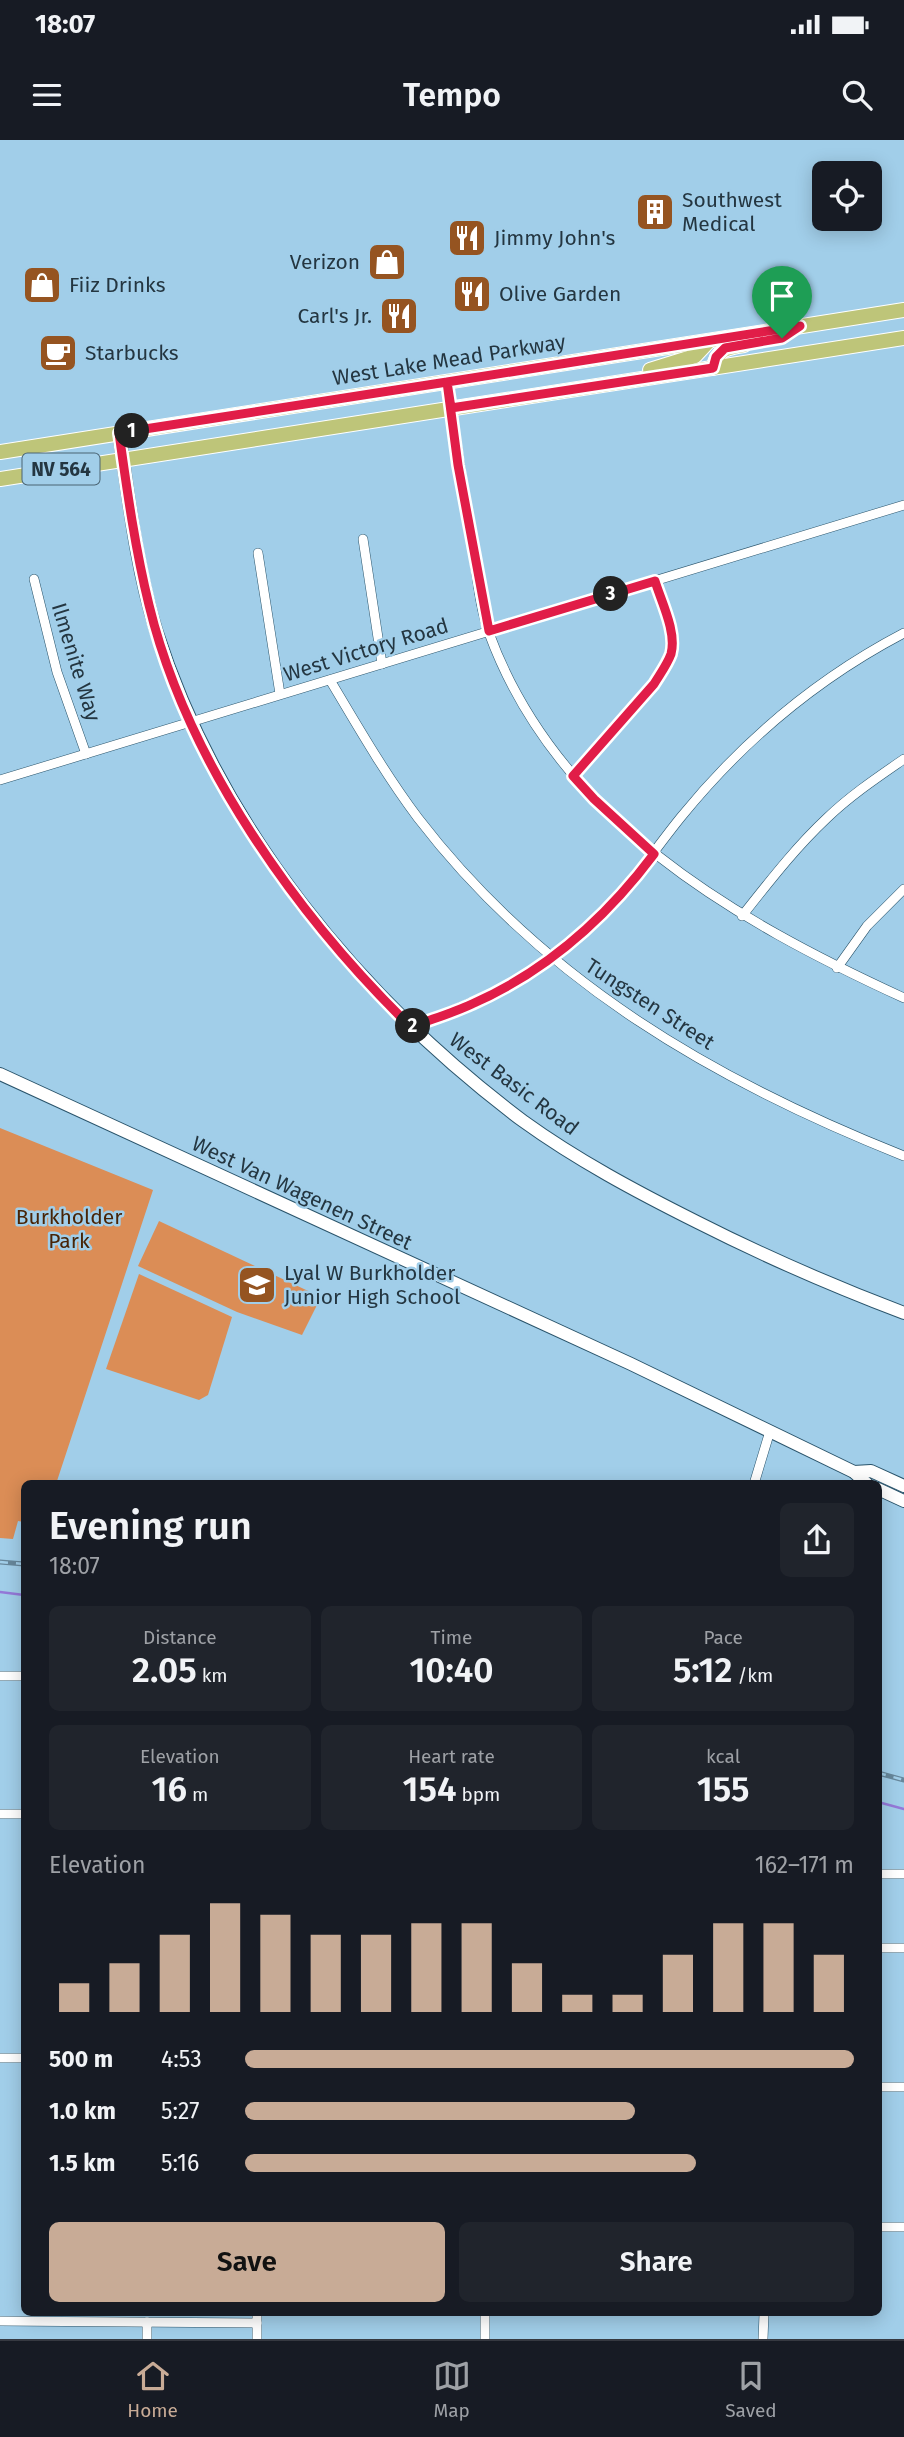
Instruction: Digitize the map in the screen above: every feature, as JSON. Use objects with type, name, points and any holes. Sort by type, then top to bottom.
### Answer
[{"type":"main road","name":"West Lake Mead Parkway","points":[[0,452],[904,310]]},
{"type":"main road","points":[[713,368],[716,357],[725,348],[782,338],[800,326]]},
{"type":"main road","name":"NV 564","points":[[0,479],[904,338]]},
{"type":"main road","points":[[604,385],[695,356],[709,341]]},
{"type":"street","points":[[447,382],[458,465],[489,631],[518,696],[547,743],[594,799],[654,854],[704,891],[742,916],[837,968],[904,998]]},
{"type":"street","name":"West Basic Road","points":[[119,433],[149,606],[176,686],[191,722],[228,794],[270,860],[331,943],[376,993],[452,1065],[525,1122],[599,1170],[739,1243],[853,1294],[904,1312]]},
{"type":"street","name":"West Victory Road","points":[[0,780],[904,505]]},
{"type":"street","points":[[363,539],[382,664]]},
{"type":"street","points":[[258,553],[280,694]]},
{"type":"street","name":"Ilmenite Way","points":[[34,579],[57,672],[86,754]]},
{"type":"street","points":[[573,776],[654,684],[671,654],[669,628],[655,581]]},
{"type":"street","points":[[411,1027],[472,1004],[508,986],[552,958],[603,915],[629,887],[681,817],[732,761],[780,716],[819,685],[904,633]]},
{"type":"street","name":"Tungsten Street","points":[[330,680],[379,764],[418,818],[455,863],[552,958],[600,996],[671,1044],[766,1095],[904,1156]]},
{"type":"street","points":[[742,916],[790,856],[828,817],[904,758]]},
{"type":"street","points":[[837,968],[867,926],[904,889]]},
{"type":"street","name":"West Van Wagenen Street","points":[[0,1074],[631,1364],[854,1472],[863,1480]]},
{"type":"street","points":[[755,1480],[770,1431]]},
{"type":"street","name":"West Van Wagenen Street","points":[[854,1472],[871,1471],[904,1486]]},
{"type":"street","points":[[882,1491],[904,1501]]},
{"type":"street","points":[[0,1676],[21,1676]]},
{"type":"street","points":[[0,1814],[21,1814]]},
{"type":"street","points":[[882,1874],[904,1874]]},
{"type":"street","points":[[882,1948],[904,1948]]},
{"type":"street","points":[[0,2058],[21,2058]]},
{"type":"street","points":[[882,2087],[904,2087]]},
{"type":"street","points":[[882,2227],[904,2227]]},
{"type":"street","points":[[485,2316],[485,2339]]},
{"type":"street","points":[[764,2316],[764,2339]]},
{"type":"street","points":[[0,2321],[147,2322],[257,2318],[257,2339]]},
{"type":"street","points":[[147,2322],[147,2339]]},
{"type":"green space","name":"Burkholder Park","points":[[0,1128],[153,1190],[57,1480],[21,1480],[21,1522],[18,1521],[13,1539],[0,1538]]},
{"type":"green space","points":[[159,1221],[321,1297],[302,1335],[237,1312],[138,1266]]},
{"type":"green space","points":[[139,1274],[232,1317],[208,1395],[199,1400],[106,1369]]},
{"type":"waterway","points":[[0,1592],[21,1595]]},
{"type":"waterway","points":[[882,1803],[904,1809]]},
{"type":"railway","points":[[0,1562],[21,1564]]},
{"type":"railway","points":[[882,1774],[904,1780]]},
{"type":"place","name":"Southwest Medical","points":[[655,212]]},
{"type":"place","name":"Jimmy John's","points":[[467,238]]},
{"type":"place","name":"Verizon","points":[[387,262]]},
{"type":"place","name":"Fiiz Drinks","points":[[42,285]]},
{"type":"place","name":"Olive Garden","points":[[472,294]]},
{"type":"place","name":"Carl's Jr.","points":[[399,316]]},
{"type":"place","name":"Starbucks","points":[[58,353]]},
{"type":"place","name":"Lyal W Burkholder Junior High School","points":[[257,1285]]},
{"type":"route","points":[[782,338],[725,348],[716,357],[713,368],[451,408],[447,382],[119,433],[135,540],[149,606],[191,722],[228,794],[270,860],[331,943],[411,1027],[472,1004],[508,986],[552,958],[603,915],[654,854],[573,776],[654,684],[664,669],[672,646],[655,581],[489,631],[458,465],[447,382],[800,326],[782,338]]}]
